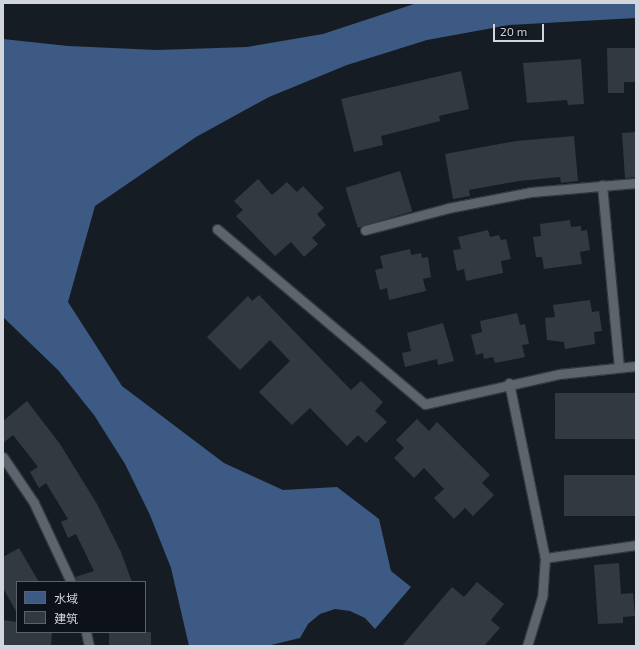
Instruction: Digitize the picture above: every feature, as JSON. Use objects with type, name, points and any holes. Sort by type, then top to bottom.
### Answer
[{"type":"lane","points":[[365,230],[448,208],[531,192],[636,183]]},
{"type":"lane","points":[[602,185],[619,367]]},
{"type":"lane","points":[[217,229],[425,404],[509,383],[619,367],[636,366]]},
{"type":"lane","points":[[509,383],[545,558],[542,597],[527,646]]},
{"type":"lane","points":[[3,458],[34,503],[71,581]]},
{"type":"lane","points":[[545,558],[636,545]]},
{"type":"lane","points":[[86,633],[89,646]]},
{"type":"water","points":[[417,3],[636,3],[636,18],[509,25],[427,40],[347,65],[269,97],[196,137],[95,206],[68,302],[122,386],[224,463],[283,490],[337,487],[379,519],[391,571],[411,587],[375,629],[365,618],[350,611],[335,609],[320,614],[308,624],[300,638],[267,646],[189,646],[171,568],[150,515],[125,464],[94,415],[58,370],[3,317],[3,39],[68,46],[157,50],[247,47],[323,34]]},
{"type":"building","points":[[607,48],[636,48],[636,82],[624,82],[624,93],[608,93]]},
{"type":"building","points":[[581,59],[584,104],[568,105],[567,100],[527,103],[523,63]]},
{"type":"building","points":[[461,71],[469,109],[439,116],[440,121],[381,136],[383,145],[354,152],[341,99]]},
{"type":"building","points":[[636,132],[636,177],[625,178],[622,133]]},
{"type":"building","points":[[574,136],[578,181],[561,183],[560,177],[519,181],[469,190],[470,196],[453,199],[445,154],[516,141]]},
{"type":"building","points":[[400,171],[412,211],[358,228],[345,188]]},
{"type":"building","points":[[258,179],[272,195],[287,182],[297,192],[303,186],[324,208],[317,214],[326,225],[312,238],[318,244],[304,257],[291,242],[275,256],[236,216],[243,210],[234,201]]},
{"type":"building","points":[[570,220],[571,227],[581,226],[581,231],[587,230],[590,250],[580,252],[582,264],[544,269],[542,257],[536,257],[533,237],[541,236],[540,224]]},
{"type":"building","points":[[488,230],[490,237],[499,235],[501,240],[506,239],[511,259],[501,261],[503,273],[466,281],[464,269],[457,271],[453,250],[461,249],[458,237]]},
{"type":"building","points":[[410,249],[411,255],[421,253],[422,258],[428,257],[431,277],[423,279],[426,291],[389,300],[387,288],[380,290],[375,270],[383,268],[380,256]]},
{"type":"building","points":[[259,295],[351,390],[361,381],[383,402],[375,411],[387,422],[366,443],[358,435],[347,446],[310,408],[292,425],[259,392],[290,361],[270,340],[240,370],[207,337],[248,296],[252,301]]},
{"type":"building","points":[[590,300],[592,312],[599,311],[602,331],[594,332],[595,344],[565,349],[564,342],[547,340],[545,318],[555,317],[553,305]]},
{"type":"building","points":[[517,313],[520,325],[525,324],[529,344],[522,345],[525,357],[495,363],[493,357],[484,359],[483,353],[476,355],[471,335],[482,332],[480,321]]},
{"type":"building","points":[[443,323],[454,361],[438,365],[437,359],[405,367],[402,353],[411,351],[407,333]]},
{"type":"building","points":[[555,393],[636,393],[636,439],[555,439]]},
{"type":"building","points":[[27,401],[60,444],[97,504],[121,552],[132,581],[77,581],[75,577],[94,571],[76,534],[68,538],[61,522],[68,519],[46,483],[39,488],[30,472],[38,467],[13,435],[3,443],[3,421]]},
{"type":"building","points":[[417,419],[429,431],[437,422],[490,475],[482,483],[494,495],[473,516],[465,508],[454,519],[434,498],[444,489],[424,468],[414,478],[394,458],[404,448],[396,440]]},
{"type":"building","points":[[564,475],[636,475],[636,516],[564,516]]},
{"type":"building","points":[[19,548],[38,581],[16,581],[16,611],[3,588],[3,557]]},
{"type":"building","points":[[619,563],[621,594],[633,593],[635,616],[623,617],[623,623],[598,624],[594,565]]},
{"type":"building","points":[[477,582],[504,604],[491,620],[500,628],[484,646],[402,646],[452,587],[464,597]]},
{"type":"building","points":[[3,620],[16,622],[16,633],[52,633],[51,646],[3,646]]},
{"type":"building","points":[[151,632],[151,646],[109,646],[109,633]]}]
